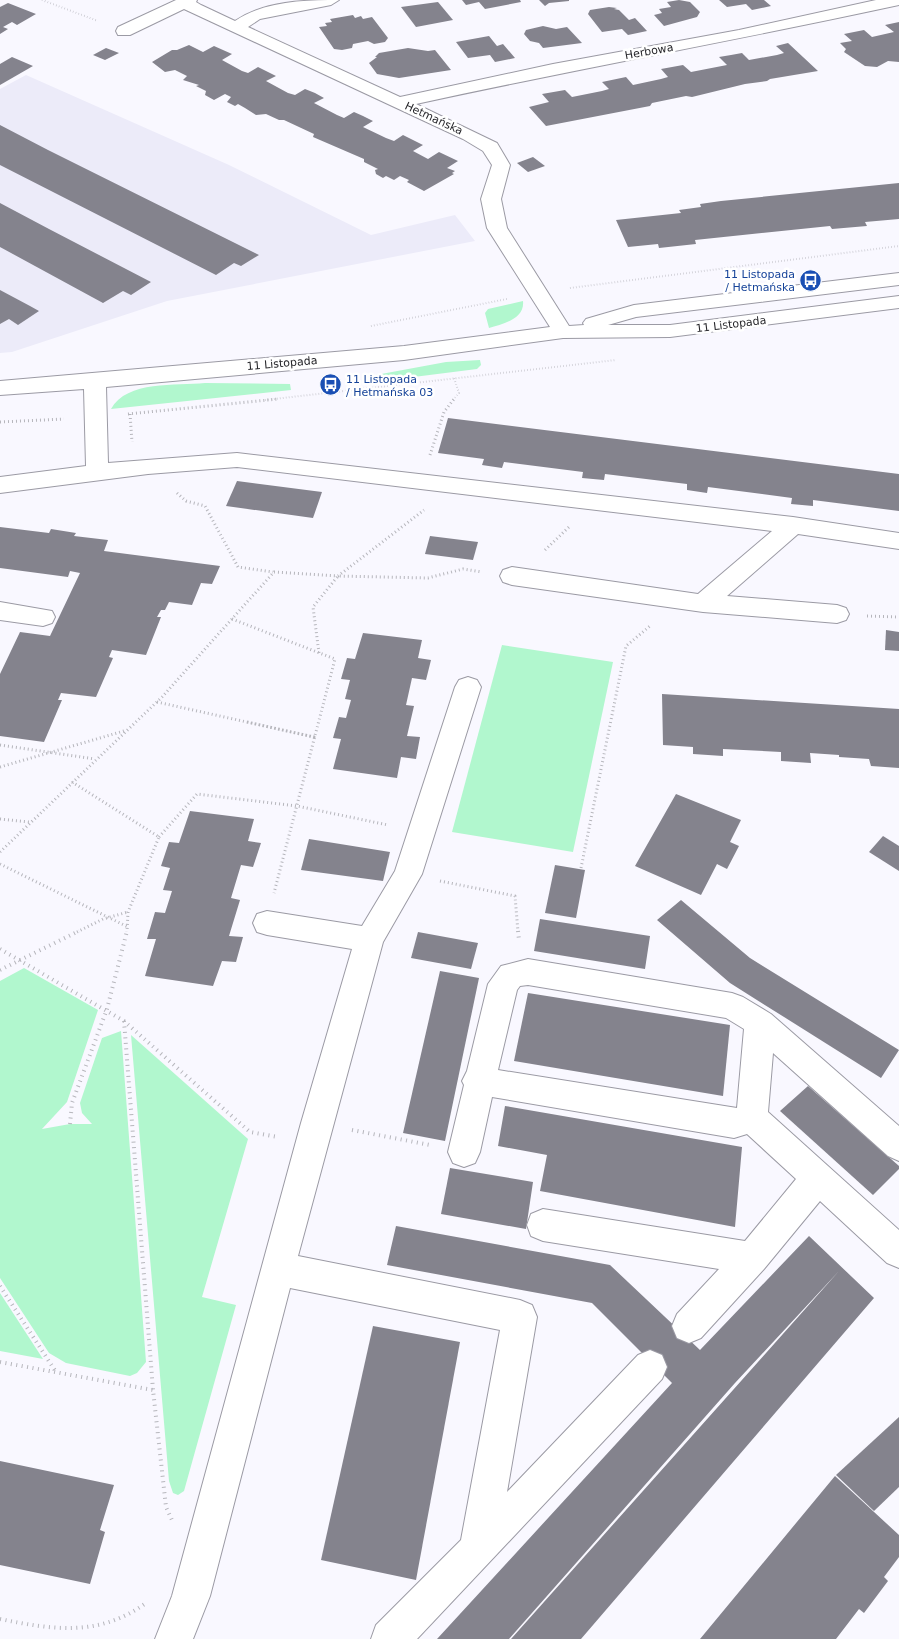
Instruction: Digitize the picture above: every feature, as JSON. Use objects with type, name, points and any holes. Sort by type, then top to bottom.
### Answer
[{"type":"street","points":[[236,28],[255,15],[332,0]]},
{"type":"street","name":"Herbowa","points":[[399,102],[553,69],[739,35],[899,0]]},
{"type":"street","points":[[124,31],[156,14],[188,1]]},
{"type":"street","name":"Hetmańska","points":[[188,1],[195,9],[399,102],[490,147],[501,164],[490,199],[496,228],[563,332]]},
{"type":"street","name":"11 Listopada","points":[[563,332],[634,311],[899,278]]},
{"type":"street","name":"11 Listopada","points":[[0,388],[404,353],[563,332],[670,331],[899,302]]},
{"type":"street","points":[[95,381],[97,471]]},
{"type":"street","points":[[0,485],[97,471],[237,460],[793,526],[899,541]]},
{"type":"street","points":[[692,602],[793,526]]},
{"type":"street","points":[[512,576],[692,602],[837,614]]},
{"type":"street","points":[[0,611],[43,617]]},
{"type":"street","points":[[174,1639],[191,1596],[369,939],[408,874],[468,687]]},
{"type":"street","points":[[266,923],[369,939]]},
{"type":"street","points":[[464,1152],[478,1081],[503,984],[511,975],[528,972],[732,1006],[760,1023],[899,1146]]},
{"type":"street","points":[[752,1118],[760,1023]]},
{"type":"street","points":[[478,1081],[734,1123],[752,1118]]},
{"type":"street","points":[[752,1118],[899,1252]]},
{"type":"street","points":[[688,1326],[752,1258],[818,1178]]},
{"type":"street","points":[[542,1225],[752,1258]]},
{"type":"street","points":[[279,1269],[520,1317],[478,1550]]},
{"type":"street","points":[[390,1639],[478,1550],[650,1367]]},
{"type":"path","points":[[42,0],[124,31]]},
{"type":"path","points":[[368,327],[539,293],[899,246]]},
{"type":"path","points":[[0,422],[95,417],[369,390],[454,378],[618,360]]},
{"type":"path","points":[[422,482],[444,412],[459,393],[454,378]]},
{"type":"path","points":[[146,466],[186,501],[205,506],[238,567],[274,572],[338,576],[428,578],[463,570],[512,576]]},
{"type":"path","points":[[319,654],[312,607],[338,576],[456,486]]},
{"type":"path","points":[[0,852],[125,730],[157,702],[274,572]]},
{"type":"path","points":[[581,868],[626,646],[692,602]]},
{"type":"path","points":[[232,619],[335,659],[266,923]]},
{"type":"path","points":[[157,702],[314,737]]},
{"type":"path","points":[[0,767],[125,730]]},
{"type":"path","points":[[0,745],[96,759]]},
{"type":"path","points":[[72,782],[159,837]]},
{"type":"path","points":[[70,1124],[72,1103],[106,1009],[128,927],[128,912],[159,837],[197,794],[296,806],[421,832]]},
{"type":"path","points":[[0,819],[30,822]]},
{"type":"path","points":[[0,864],[128,927]]},
{"type":"path","points":[[408,874],[515,896],[521,973]]},
{"type":"path","points":[[0,970],[108,918],[128,912]]},
{"type":"path","points":[[0,949],[124,1021],[250,1132],[315,1133],[464,1152]]},
{"type":"path","points":[[124,1021],[153,1390],[166,1507],[174,1524]]},
{"type":"path","points":[[0,1286],[56,1373]]},
{"type":"path","points":[[0,1362],[153,1390]]},
{"type":"path","points":[[99,1632],[125,1620],[152,1596]]},
{"type":"path","points":[[0,1619],[70,1634],[89,1633]]},
{"type":"shaded area","points":[[26,75],[229,165],[371,235],[455,215],[475,241],[167,301],[12,352],[0,353],[0,89]]},
{"type":"green space","points":[[523,301],[523,307],[512,320],[489,328],[485,313],[488,309]]},
{"type":"green space","points":[[480,360],[481,365],[477,369],[366,383],[365,377],[446,362]]},
{"type":"green space","points":[[205,383],[290,384],[291,390],[111,409],[118,400],[128,393],[140,389],[153,386]]},
{"type":"green space","points":[[502,645],[613,662],[573,852],[452,832]]},
{"type":"green space","points":[[24,968],[98,1010],[67,1102],[42,1129],[70,1124],[92,1124],[82,1113],[80,1103],[102,1038],[121,1031],[146,1362],[137,1373],[130,1376],[66,1363],[49,1353],[0,1278],[0,981]]},
{"type":"green space","points":[[131,1035],[248,1139],[202,1297],[236,1305],[184,1491],[178,1495],[173,1493],[169,1481]]},
{"type":"green space","points":[[0,1293],[43,1359],[0,1351]]},
{"type":"building","points":[[462,0],[520,0],[521,2],[485,9],[479,2],[466,5]]},
{"type":"building","points":[[539,0],[569,1],[549,3],[545,6]]},
{"type":"building","points":[[679,0],[690,2],[700,12],[697,17],[664,26],[654,15],[662,13],[659,9],[671,7],[667,2]]},
{"type":"building","points":[[719,0],[764,0],[771,6],[752,10],[746,4],[727,7]]},
{"type":"building","points":[[438,2],[453,20],[416,27],[401,7]]},
{"type":"building","points":[[8,3],[36,14],[17,25],[12,22],[3,27],[8,29],[0,34],[0,7]]},
{"type":"building","points":[[609,7],[617,8],[614,9],[619,10],[629,20],[635,18],[647,31],[628,35],[622,29],[602,32],[588,14],[590,10]]},
{"type":"building","points":[[353,15],[355,18],[361,16],[363,19],[372,17],[388,38],[385,42],[374,44],[368,41],[353,44],[352,48],[334,49],[319,27],[327,26],[325,23],[332,22],[330,19]]},
{"type":"building","points":[[899,22],[899,62],[888,61],[877,67],[865,66],[844,52],[846,49],[840,43],[852,41],[844,34],[864,30],[872,37],[894,32],[885,25]]},
{"type":"building","points":[[543,26],[556,29],[567,27],[582,43],[543,48],[539,43],[530,41],[524,34],[526,30]]},
{"type":"building","points":[[489,36],[497,46],[503,44],[515,58],[495,62],[490,55],[468,58],[456,42]]},
{"type":"building","points":[[788,43],[818,71],[745,84],[692,97],[686,96],[652,103],[650,106],[546,126],[529,107],[549,102],[542,94],[565,90],[572,97],[602,91],[609,89],[602,82],[626,77],[633,85],[668,77],[661,69],[683,65],[691,72],[727,65],[719,57],[742,53],[749,60],[777,55],[784,53],[776,46]]},
{"type":"building","points":[[189,45],[203,52],[214,46],[232,54],[222,60],[248,73],[258,67],[276,76],[266,81],[288,93],[295,95],[305,89],[315,93],[324,98],[314,103],[337,115],[344,118],[354,112],[373,121],[363,127],[386,138],[394,141],[403,135],[423,145],[413,151],[428,159],[439,152],[458,161],[447,168],[455,171],[452,173],[454,174],[424,191],[400,176],[394,180],[386,176],[383,178],[376,174],[375,170],[378,169],[364,162],[364,159],[313,137],[314,134],[284,120],[279,120],[266,114],[256,115],[238,104],[235,106],[227,102],[231,97],[225,94],[214,100],[205,95],[206,91],[196,86],[199,85],[183,80],[187,76],[175,70],[165,72],[152,62],[172,50]]},
{"type":"building","points":[[106,48],[119,53],[105,60],[93,55]]},
{"type":"building","points":[[408,48],[428,51],[435,50],[451,70],[399,78],[377,74],[369,63],[379,53]]},
{"type":"building","points":[[12,57],[33,66],[0,85],[0,64]]},
{"type":"building","points":[[0,125],[259,255],[241,266],[234,263],[216,275],[0,165]]},
{"type":"building","points":[[533,157],[545,166],[528,172],[517,163]]},
{"type":"building","points":[[899,183],[899,219],[865,222],[867,226],[832,229],[830,226],[695,240],[696,244],[659,248],[658,244],[628,247],[616,220],[681,213],[679,210],[701,207],[700,204],[721,201]]},
{"type":"building","points":[[0,203],[151,282],[131,295],[123,291],[103,303],[0,247]]},
{"type":"building","points":[[0,290],[39,311],[18,325],[9,319],[0,324]]},
{"type":"building","points":[[448,418],[899,474],[899,511],[813,500],[813,506],[791,504],[792,498],[708,487],[707,493],[687,490],[687,484],[605,474],[604,480],[582,478],[583,472],[504,462],[502,468],[482,465],[484,459],[438,453]]},
{"type":"building","points":[[237,481],[322,492],[313,518],[226,506]]},
{"type":"building","points":[[0,527],[49,533],[51,529],[76,533],[74,536],[108,540],[104,551],[220,566],[212,584],[201,583],[192,605],[169,602],[165,610],[161,610],[157,617],[161,617],[146,655],[112,650],[109,657],[113,658],[96,697],[61,693],[58,700],[62,700],[44,742],[0,736],[0,674],[20,632],[50,636],[80,573],[70,571],[68,577],[0,568]]},
{"type":"building","points":[[430,536],[478,542],[473,560],[425,554]]},
{"type":"building","points":[[886,630],[899,632],[899,651],[885,650]]},
{"type":"building","points":[[363,633],[422,640],[418,658],[431,660],[426,680],[412,678],[406,705],[414,706],[407,736],[420,737],[416,759],[401,757],[397,778],[333,769],[341,739],[333,738],[339,717],[346,718],[351,700],[345,699],[350,680],[341,679],[347,658],[355,659]]},
{"type":"building","points":[[662,694],[899,709],[899,768],[871,766],[869,759],[839,757],[839,755],[810,753],[811,763],[781,761],[781,752],[723,749],[723,756],[693,754],[693,747],[663,745]]},
{"type":"building","points":[[676,794],[741,820],[730,842],[739,846],[727,869],[717,864],[701,895],[635,866]]},
{"type":"building","points":[[190,811],[254,819],[248,841],[261,843],[253,867],[241,865],[231,898],[240,900],[229,936],[243,937],[236,962],[222,961],[213,986],[145,976],[156,939],[147,939],[155,912],[165,913],[172,891],[163,890],[170,868],[161,866],[169,842],[179,843]]},
{"type":"building","points":[[883,836],[899,846],[899,871],[869,852]]},
{"type":"building","points":[[309,839],[390,852],[383,881],[301,870]]},
{"type":"building","points":[[555,865],[585,870],[576,918],[545,913]]},
{"type":"building","points":[[681,900],[750,958],[899,1050],[881,1078],[730,983],[657,920]]},
{"type":"building","points":[[540,919],[650,936],[645,969],[534,951]]},
{"type":"building","points":[[418,932],[478,943],[471,969],[411,958]]},
{"type":"building","points":[[440,971],[479,978],[445,1141],[403,1133]]},
{"type":"building","points":[[528,993],[730,1025],[723,1096],[514,1061]]},
{"type":"building","points":[[808,1086],[899,1166],[899,1169],[873,1195],[780,1111]]},
{"type":"building","points":[[505,1106],[742,1147],[735,1227],[540,1191],[547,1155],[498,1146]]},
{"type":"building","points":[[450,1168],[533,1182],[526,1229],[441,1214]]},
{"type":"building","points":[[396,1226],[610,1265],[700,1350],[809,1236],[874,1298],[581,1639],[511,1639],[839,1271],[735,1383],[509,1639],[437,1639],[672,1383],[592,1303],[387,1265]]},
{"type":"building","points":[[373,1326],[460,1342],[416,1580],[321,1560]]},
{"type":"building","points":[[899,1417],[899,1487],[874,1511],[836,1475]]},
{"type":"building","points":[[0,1461],[114,1485],[100,1530],[105,1532],[90,1584],[0,1565]]},
{"type":"building","points":[[835,1476],[899,1535],[899,1557],[884,1577],[888,1581],[864,1613],[859,1609],[836,1639],[700,1639]]},
{"type":"place","name":"11 Listopada / Hetmańska","points":[[811,280]]},
{"type":"place","name":"11 Listopada / Hetmańska 03","points":[[330,385]]}]
